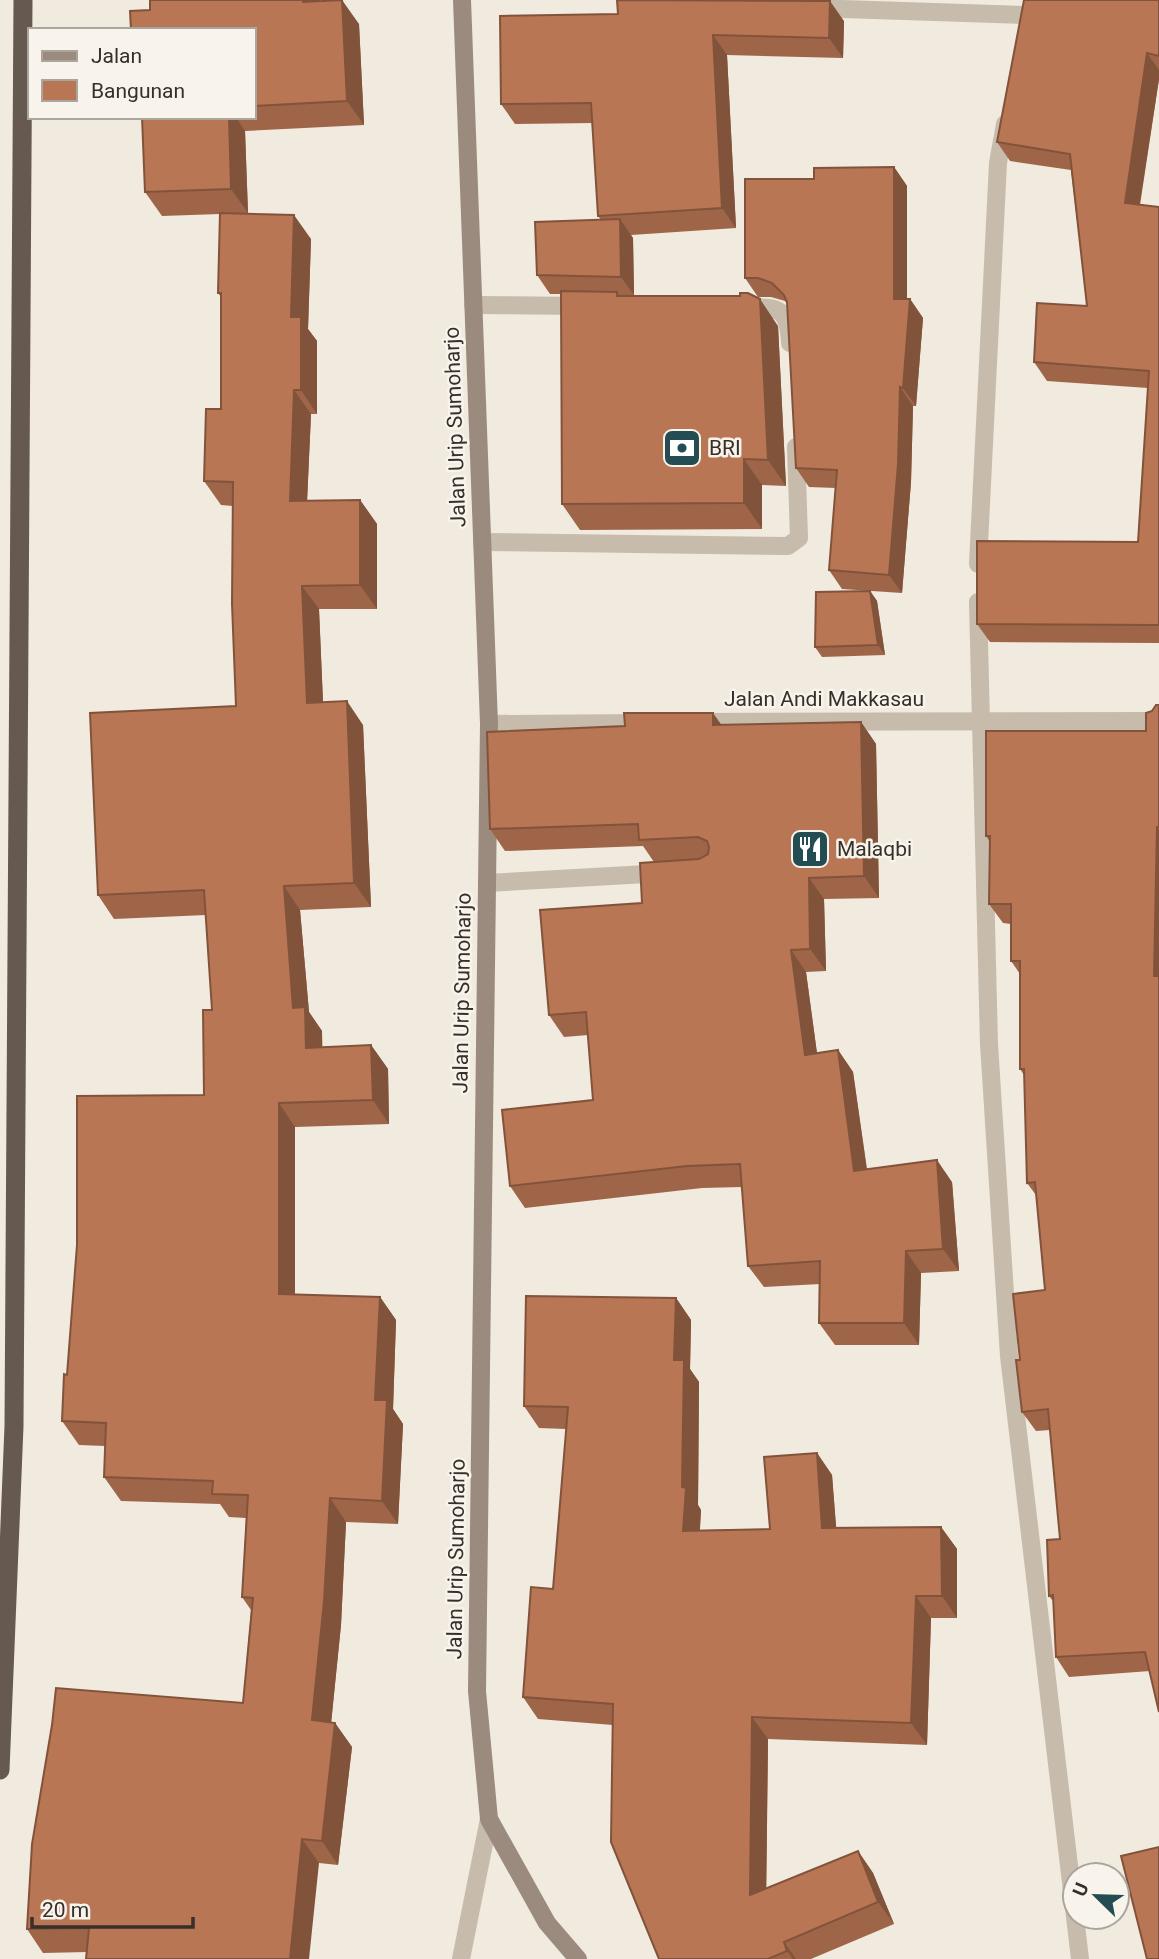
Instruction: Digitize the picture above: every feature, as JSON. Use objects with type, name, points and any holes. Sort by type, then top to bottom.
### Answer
[{"type":"highway","points":[[0,1770],[15,1426],[23,0]]},
{"type":"main road","name":"Jalan Urip Sumoharjo","points":[[462,0],[489,724],[477,1691],[489,1819],[547,1923],[578,1959]]},
{"type":"street","points":[[794,7],[1022,14]]},
{"type":"street","points":[[1007,109],[998,177],[977,586],[989,1044],[1009,1356],[1080,1959]]},
{"type":"street","points":[[473,305],[607,306]]},
{"type":"street","points":[[727,307],[768,308],[781,312],[789,321],[791,362]]},
{"type":"street","points":[[482,542],[788,546],[799,538],[795,431]]},
{"type":"street","name":"Jalan Andi Makkasau","points":[[489,724],[1159,721]]},
{"type":"street","points":[[486,883],[686,872]]},
{"type":"street","points":[[461,1959],[489,1819]]},
{"type":"building","points":[[150,0],[342,0],[347,101],[256,106],[256,28],[131,28],[130,11],[150,10]]},
{"type":"building","points":[[617,0],[830,1],[829,38],[713,35],[722,208],[598,216],[591,103],[501,104],[500,16],[618,14]]},
{"type":"building","points":[[1024,0],[1159,0],[1159,56],[1147,53],[1125,203],[1159,207],[1159,625],[977,624],[977,541],[1138,542],[1149,371],[1034,362],[1037,303],[1087,306],[1070,154],[997,142]]},
{"type":"building","points":[[142,119],[229,119],[231,189],[145,192]]},
{"type":"building","points":[[894,167],[894,299],[910,299],[903,388],[900,387],[898,464],[889,575],[829,570],[837,470],[796,468],[787,302],[772,283],[758,278],[745,278],[745,179],[814,179],[814,168]]},
{"type":"building","points":[[220,213],[294,215],[291,317],[301,317],[301,390],[294,390],[290,501],[360,500],[360,585],[302,586],[307,703],[347,701],[354,883],[284,886],[293,1008],[305,1007],[306,1048],[371,1045],[373,1100],[279,1103],[279,1294],[380,1297],[375,1400],[387,1400],[382,1501],[330,1498],[324,1601],[312,1720],[335,1723],[322,1841],[302,1839],[290,1959],[86,1959],[89,1928],[27,1929],[32,1844],[56,1688],[243,1703],[253,1598],[242,1597],[248,1495],[212,1494],[213,1481],[104,1477],[106,1423],[62,1421],[77,1245],[77,1096],[204,1095],[203,1010],[212,1010],[204,890],[98,895],[90,713],[236,706],[232,604],[233,482],[204,481],[206,409],[221,409],[221,293],[218,293]]},
{"type":"building","points":[[620,219],[621,277],[537,275],[535,222]]},
{"type":"building","points":[[561,291],[617,292],[617,296],[740,296],[740,293],[748,293],[760,299],[768,460],[744,459],[744,503],[562,504]]},
{"type":"building","points":[[870,591],[878,645],[815,647],[816,592]]},
{"type":"building","points":[[1159,705],[1159,827],[1154,976],[1159,976],[1159,1712],[1145,1652],[1056,1657],[1053,1595],[1049,1596],[1047,1540],[1060,1539],[1048,1409],[1022,1412],[1016,1360],[1020,1360],[1013,1294],[1045,1290],[1035,1182],[1027,1183],[1024,1069],[1020,1069],[1020,961],[1011,961],[1011,904],[989,904],[990,836],[986,836],[986,731],[1146,731],[1146,713],[1152,711]]},
{"type":"building","points":[[624,713],[713,713],[713,725],[861,722],[864,876],[809,878],[810,949],[791,950],[805,1055],[838,1050],[854,1171],[937,1160],[943,1249],[906,1251],[904,1323],[819,1323],[820,1261],[748,1266],[740,1164],[687,1166],[510,1186],[502,1110],[593,1100],[586,1012],[549,1015],[540,910],[642,903],[640,863],[699,859],[708,854],[709,847],[707,841],[698,837],[639,840],[638,824],[490,829],[487,732],[625,726]]},
{"type":"building","points":[[526,1296],[676,1298],[674,1360],[684,1360],[682,1487],[686,1488],[683,1531],[770,1529],[764,1457],[817,1453],[822,1528],[941,1527],[942,1596],[916,1596],[911,1723],[752,1717],[750,1895],[858,1851],[878,1902],[784,1942],[787,1951],[768,1959],[659,1959],[611,1842],[613,1704],[523,1697],[531,1587],[553,1589],[568,1407],[524,1406]]},
{"type":"building","points":[[1159,1847],[1159,1959],[1147,1959],[1131,1896],[1131,1861],[1122,1861],[1121,1856]]},
{"type":"place","name":"BRI","points":[[682,448]]},
{"type":"place","name":"Malaqbi","points":[[810,849]]}]
